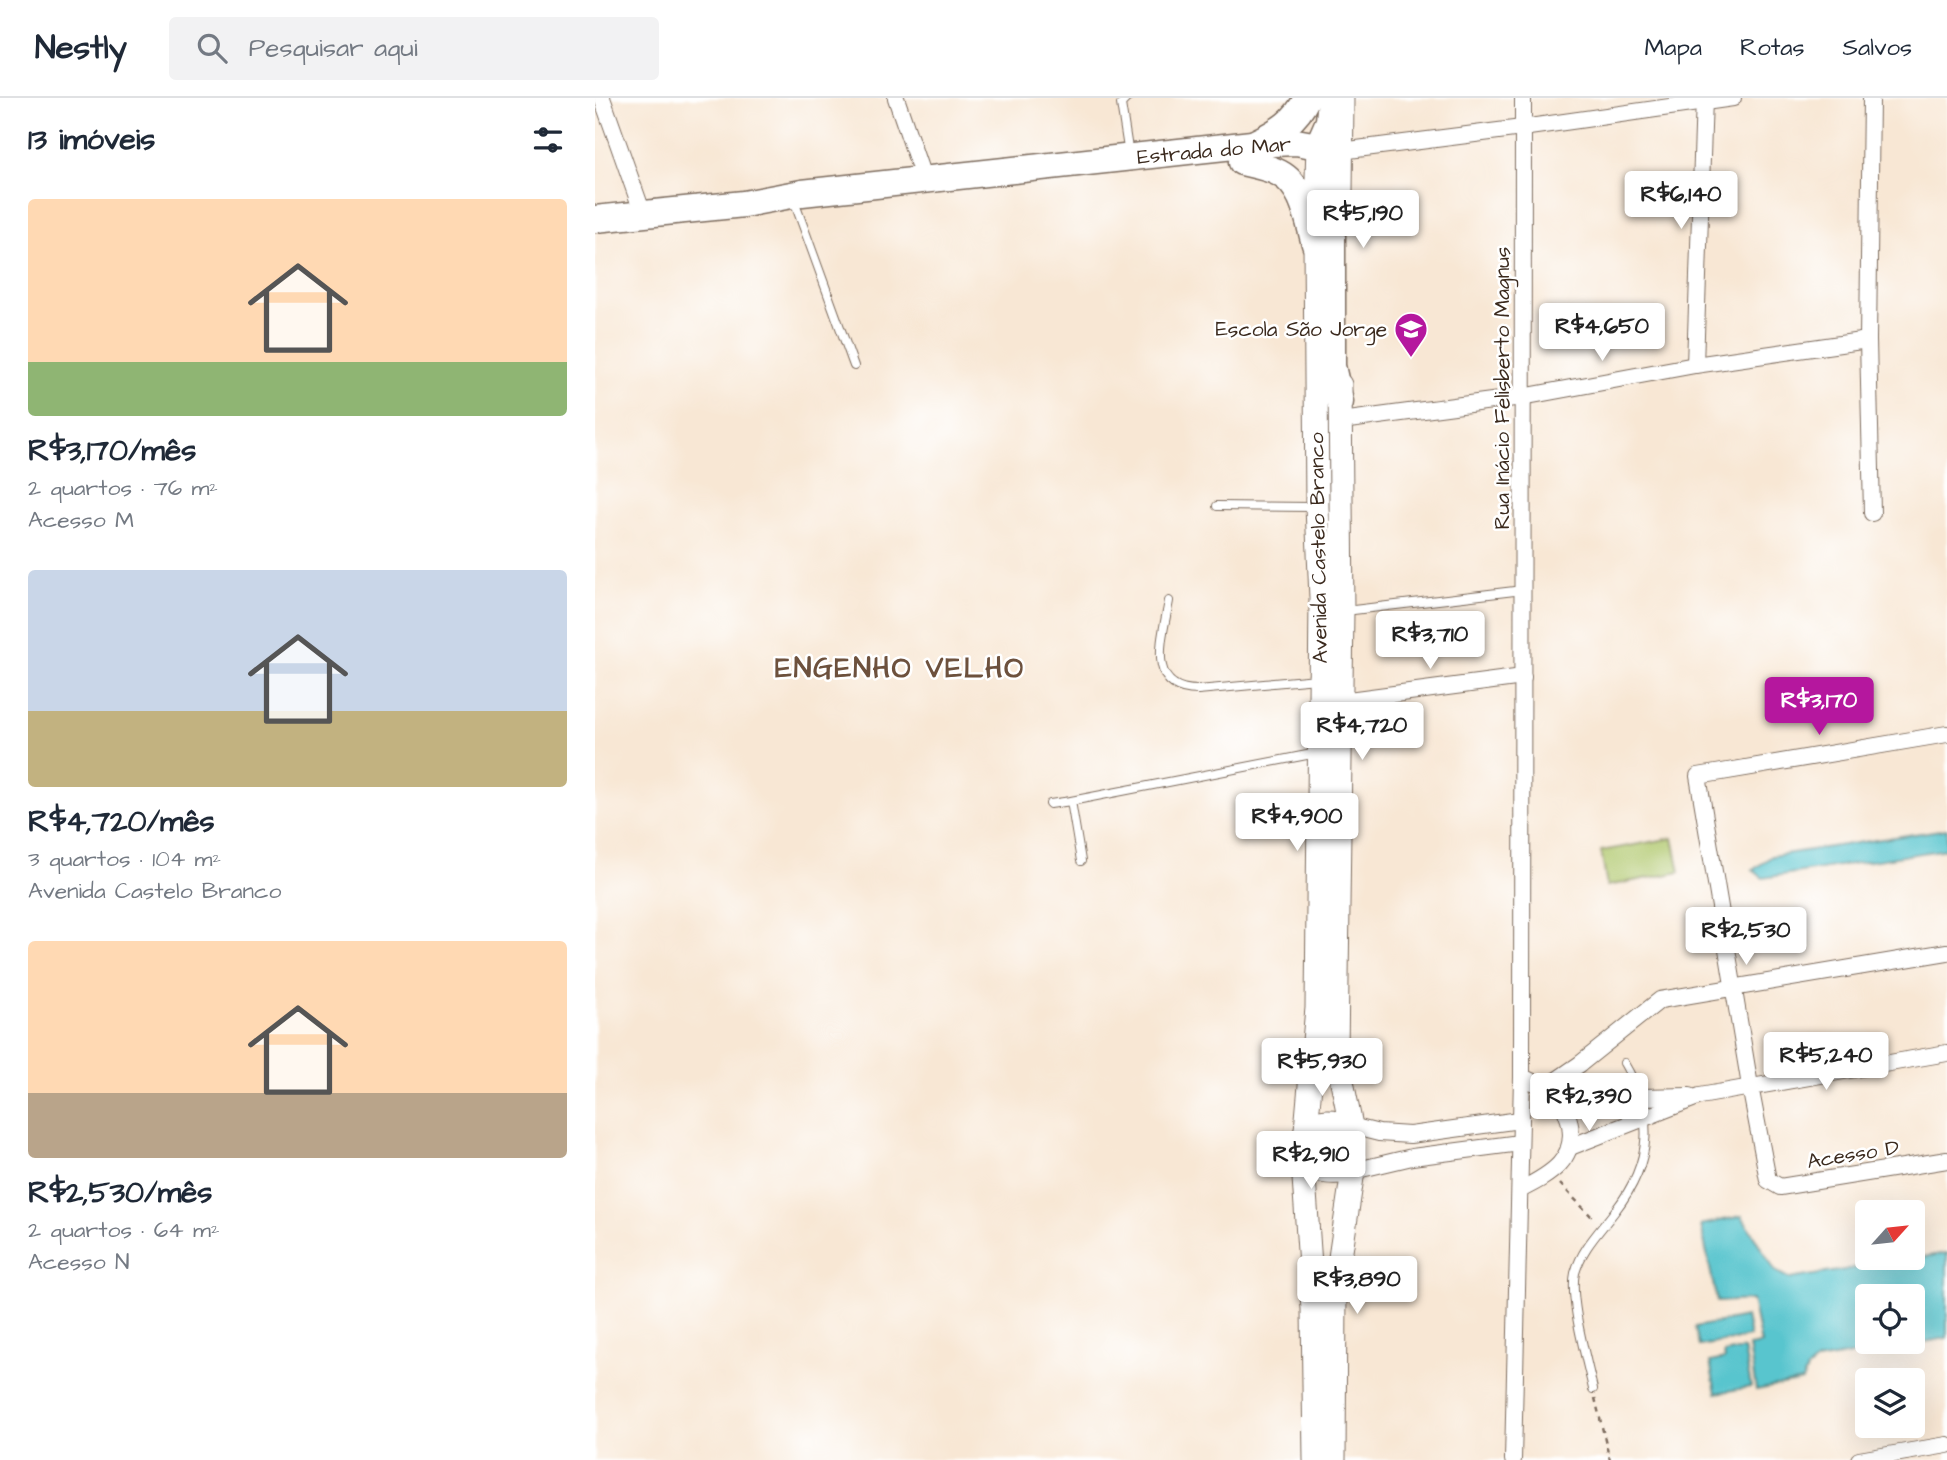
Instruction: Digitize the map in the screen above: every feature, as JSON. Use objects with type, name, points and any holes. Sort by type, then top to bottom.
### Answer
[{"type":"main road","points":[[1307,98],[1286,127],[1247,153],[1291,183],[1301,197],[1315,244]]},
{"type":"main road","name":"Avenida Castelo Branco","points":[[1317,98],[1330,148]]},
{"type":"main road","points":[[1332,98],[1329,121],[1329,166],[1332,184],[1332,366],[1341,412]]},
{"type":"main road","name":"Avenida Castelo Branco","points":[[1315,1460],[1313,1309],[1305,1142],[1317,1008],[1320,753],[1321,598],[1317,508],[1315,244],[1330,148],[1342,98]]},
{"type":"main road","name":"Estrada do Mar","points":[[595,219],[794,200],[924,180],[1129,158],[1301,153],[1330,148]]},
{"type":"main road","name":"Estrada do Mar","points":[[794,200],[881,200],[1247,153]]},
{"type":"main road","name":"Avenida Castelo Branco","points":[[1334,1460],[1335,1292],[1353,1171],[1352,1126],[1336,1052],[1342,611],[1341,412]]},
{"type":"main road","points":[[1352,1126],[1326,1120],[1318,1122],[1305,1142],[1306,1161],[1319,1171],[1353,1171]]},
{"type":"street","points":[[602,98],[643,214]]},
{"type":"street","points":[[896,98],[924,180]]},
{"type":"street","name":"Rua Inácio Felisberto Magnus","points":[[1513,1460],[1522,1077],[1523,98]]},
{"type":"street","points":[[1330,148],[1523,128],[1704,100],[1733,98]]},
{"type":"street","points":[[1871,98],[1868,340],[1873,513]]},
{"type":"street","points":[[1695,365],[1704,100]]},
{"type":"street","points":[[1341,412],[1523,397],[1695,365],[1868,340]]},
{"type":"street","points":[[1341,702],[1523,677]]},
{"type":"street","points":[[1750,1086],[1698,776],[1947,734]]},
{"type":"street","points":[[1551,1092],[1580,1063],[1660,1000],[1947,952]]},
{"type":"street","points":[[1570,1147],[1700,1096],[1947,1053]]},
{"type":"street","points":[[1522,1077],[1551,1092],[1603,1100],[1700,1096]]},
{"type":"street","name":"Acesso D","points":[[1750,1086],[1768,1180],[1780,1187],[1947,1160]]},
{"type":"street","points":[[1520,1190],[1550,1174],[1570,1147],[1571,1129],[1566,1108],[1551,1092]]},
{"type":"street","points":[[1352,1126],[1379,1133],[1410,1135],[1520,1120]]},
{"type":"street","points":[[1410,1135],[1412,1157]]},
{"type":"street","points":[[1353,1171],[1412,1157],[1520,1143]]},
{"type":"street","points":[[1859,1460],[1947,1445]]},
{"type":"lane","points":[[1127,98],[1121,104],[1129,158]]},
{"type":"lane","points":[[794,200],[855,366]]},
{"type":"lane","points":[[1217,506],[1317,508]]},
{"type":"lane","points":[[1342,611],[1523,590]]},
{"type":"lane","points":[[1169,601],[1161,659],[1166,678],[1175,686],[1198,690],[1320,679]]},
{"type":"lane","points":[[1050,804],[1320,753]]},
{"type":"lane","points":[[1071,801],[1081,861]]},
{"type":"lane","points":[[1593,1389],[1575,1302],[1575,1275],[1584,1249],[1616,1210],[1636,1178],[1644,1155],[1646,1136],[1640,1097],[1634,1080],[1623,1063]]},
{"type":"path","points":[[1550,1174],[1602,1227]]},
{"type":"path","points":[[1593,1389],[1610,1460]]},
{"type":"green space","points":[[1673,838],[1680,872],[1607,886],[1601,851]]},
{"type":"water","points":[[1947,829],[1947,849],[1763,878],[1753,870],[1772,856]]},
{"type":"water","points":[[1742,1216],[1775,1271],[1790,1279],[1855,1268],[1925,1270],[1925,1257],[1947,1253],[1947,1338],[1925,1342],[1925,1284],[1855,1284],[1857,1354],[1817,1361],[1807,1369],[1802,1381],[1756,1390],[1749,1346],[1761,1344],[1752,1300],[1717,1302],[1701,1225]]},
{"type":"water","points":[[1746,1317],[1750,1337],[1699,1346],[1695,1327]]},
{"type":"water","points":[[1744,1349],[1751,1387],[1716,1393],[1710,1362],[1725,1359],[1724,1353]]},
{"type":"place","name":"Escola São Jorge","points":[[1411,359]]},
{"type":"district","name":"ENGENHO VELHO","points":[[900,667]]}]
